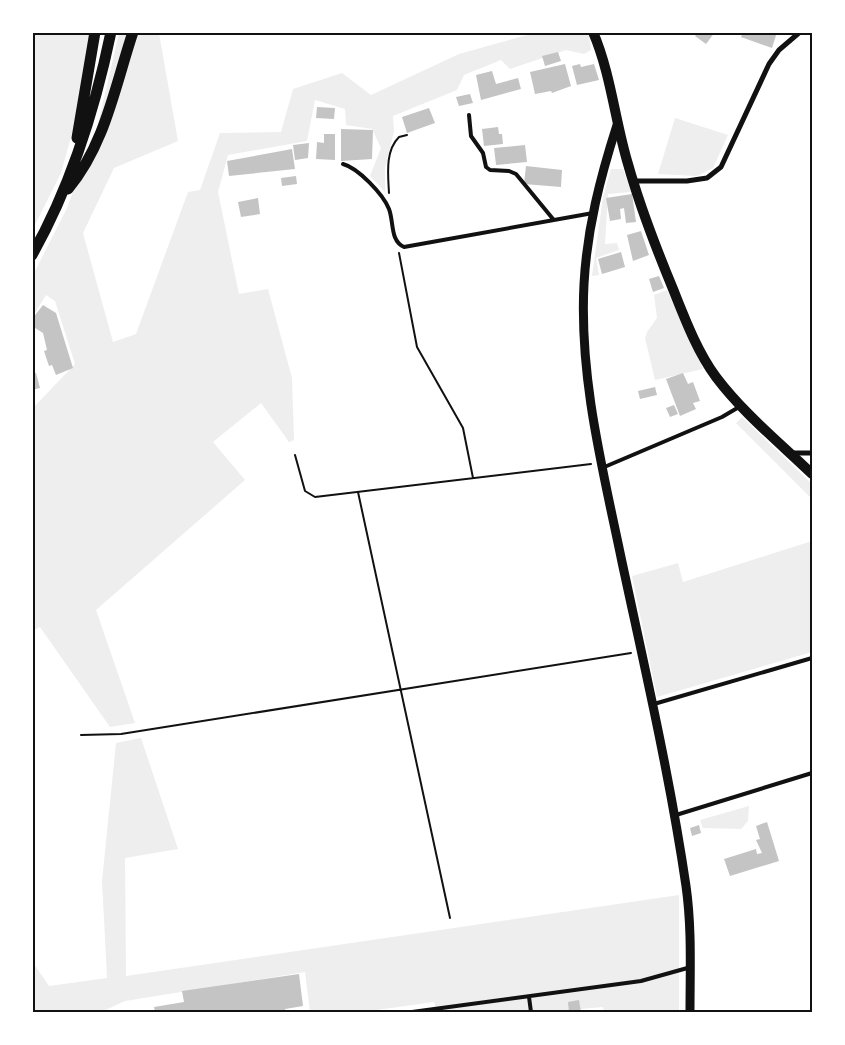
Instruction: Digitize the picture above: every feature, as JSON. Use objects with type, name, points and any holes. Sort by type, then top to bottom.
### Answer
[{"type":"highway","points":[[68,179],[95,32]]},
{"type":"highway","points":[[32,255],[68,179],[94,105],[112,32]]},
{"type":"highway","points":[[60,197],[90,159],[101,133],[133,32]]},
{"type":"main road","points":[[593,32],[610,84],[616,125],[632,180],[687,324],[715,376],[741,406],[812,474]]},
{"type":"street","points":[[632,180],[687,181],[707,178],[721,167],[769,64],[779,50],[800,32]]},
{"type":"street","points":[[616,125],[592,213],[584,285],[586,370],[602,465],[653,705],[686,887],[691,967],[690,1012]]},
{"type":"street","points":[[790,453],[812,453]]},
{"type":"lane","points":[[469,115],[471,136],[483,152],[486,167],[490,170],[509,171],[516,174],[553,219]]},
{"type":"lane","points":[[343,164],[358,171],[389,210],[398,245],[409,247],[592,213]]},
{"type":"lane","points":[[602,465],[722,417],[741,406]]},
{"type":"lane","points":[[653,705],[812,658]]},
{"type":"lane","points":[[673,815],[812,773]]},
{"type":"lane","points":[[412,1012],[641,981],[691,967]]},
{"type":"lane","points":[[529,997],[531,1012]]},
{"type":"path","points":[[389,210],[388,168],[391,146],[399,136],[407,135]]},
{"type":"path","points":[[398,245],[417,348],[462,428],[473,478]]},
{"type":"path","points":[[295,455],[305,491],[315,497],[602,465]]},
{"type":"path","points":[[358,492],[450,918]]},
{"type":"path","points":[[81,735],[121,734],[641,652]]},
{"type":"shaded area","points":[[33,33],[90,33],[76,119],[61,173],[33,229]]},
{"type":"shaded area","points":[[119,33],[159,33],[178,141],[114,168],[83,233],[113,342],[136,334],[188,192],[200,190],[220,133],[281,132],[293,89],[342,73],[371,95],[459,54],[534,33],[589,33],[591,50],[584,54],[566,50],[510,69],[501,60],[464,75],[457,90],[393,116],[394,132],[385,168],[385,192],[370,176],[381,148],[372,129],[346,125],[345,109],[315,100],[307,141],[228,155],[218,192],[239,294],[268,289],[292,378],[294,440],[289,442],[261,403],[213,442],[245,480],[96,610],[135,723],[110,727],[40,627],[33,631],[32,409],[75,364],[55,301],[46,295],[33,316],[33,275],[67,208],[98,124]]},
{"type":"shaded area","points":[[675,118],[728,135],[713,168],[697,176],[658,174]]},
{"type":"shaded area","points":[[611,169],[623,169],[631,192],[608,194],[605,244],[617,243],[619,250],[596,258],[599,275],[592,276],[603,197]]},
{"type":"shaded area","points":[[667,290],[703,369],[655,380],[645,338],[657,318],[654,295]]},
{"type":"shaded area","points":[[742,417],[812,484],[812,499],[736,423]]},
{"type":"shaded area","points":[[812,541],[812,652],[657,697],[632,576],[678,563],[683,582]]},
{"type":"shaded area","points":[[141,738],[178,849],[125,858],[126,976],[679,895],[679,1012],[604,1012],[603,1007],[545,1012],[437,1012],[434,1002],[362,1012],[310,1012],[305,972],[125,1001],[101,1012],[33,1012],[32,961],[49,986],[107,978],[102,881],[116,743]]},
{"type":"shaded area","points":[[749,806],[748,821],[741,829],[703,828],[700,820]]},
{"type":"building","points":[[698,32],[715,32],[706,44],[695,36]]},
{"type":"building","points":[[743,32],[777,32],[772,48],[741,37]]},
{"type":"building","points":[[558,52],[561,61],[545,66],[542,56]]},
{"type":"building","points":[[565,64],[571,86],[552,93],[551,91],[535,94],[530,72]]},
{"type":"building","points":[[580,64],[581,67],[594,64],[599,80],[577,85],[572,66]]},
{"type":"building","points":[[492,71],[496,84],[518,78],[521,89],[481,100],[476,75]]},
{"type":"building","points":[[470,94],[473,103],[459,106],[456,97]]},
{"type":"building","points":[[317,107],[335,108],[334,119],[316,118]]},
{"type":"building","points":[[429,108],[435,123],[407,133],[402,117]]},
{"type":"building","points":[[498,127],[499,134],[502,134],[503,144],[484,146],[482,129]]},
{"type":"building","points":[[341,129],[373,130],[372,159],[341,161]]},
{"type":"building","points":[[324,134],[335,134],[335,160],[316,159],[317,142],[324,143]]},
{"type":"building","points":[[309,143],[308,158],[295,160],[293,145]]},
{"type":"building","points":[[525,145],[527,162],[496,165],[494,148]]},
{"type":"building","points":[[292,149],[295,169],[229,176],[227,161]]},
{"type":"building","points":[[526,166],[562,170],[561,187],[524,184]]},
{"type":"building","points":[[296,176],[297,184],[282,186],[281,178]]},
{"type":"building","points":[[632,194],[636,222],[626,223],[624,208],[620,209],[621,219],[610,221],[606,198]]},
{"type":"building","points":[[258,198],[260,214],[241,217],[238,202]]},
{"type":"building","points":[[641,231],[649,255],[633,261],[627,235]]},
{"type":"building","points":[[621,252],[625,267],[602,274],[598,259]]},
{"type":"building","points":[[659,276],[664,288],[653,292],[649,279]]},
{"type":"building","points":[[43,305],[56,313],[73,368],[56,375],[52,365],[49,366],[44,351],[47,350],[43,333],[32,326],[32,319]]},
{"type":"building","points":[[36,373],[40,388],[32,390],[32,374]]},
{"type":"building","points":[[683,373],[688,384],[693,382],[700,401],[693,403],[696,409],[680,416],[666,379]]},
{"type":"building","points":[[655,387],[657,395],[640,399],[638,391]]},
{"type":"building","points":[[674,405],[678,414],[670,417],[666,408]]},
{"type":"building","points":[[767,822],[779,861],[730,876],[724,859],[756,849],[757,854],[762,853],[756,840],[760,839],[756,826]]},
{"type":"building","points":[[699,825],[701,833],[692,836],[690,828]]},
{"type":"building","points":[[299,974],[303,1006],[285,1009],[286,1012],[155,1012],[154,1007],[184,1002],[182,991]]},
{"type":"building","points":[[579,1000],[581,1012],[569,1012],[568,1002]]}]
